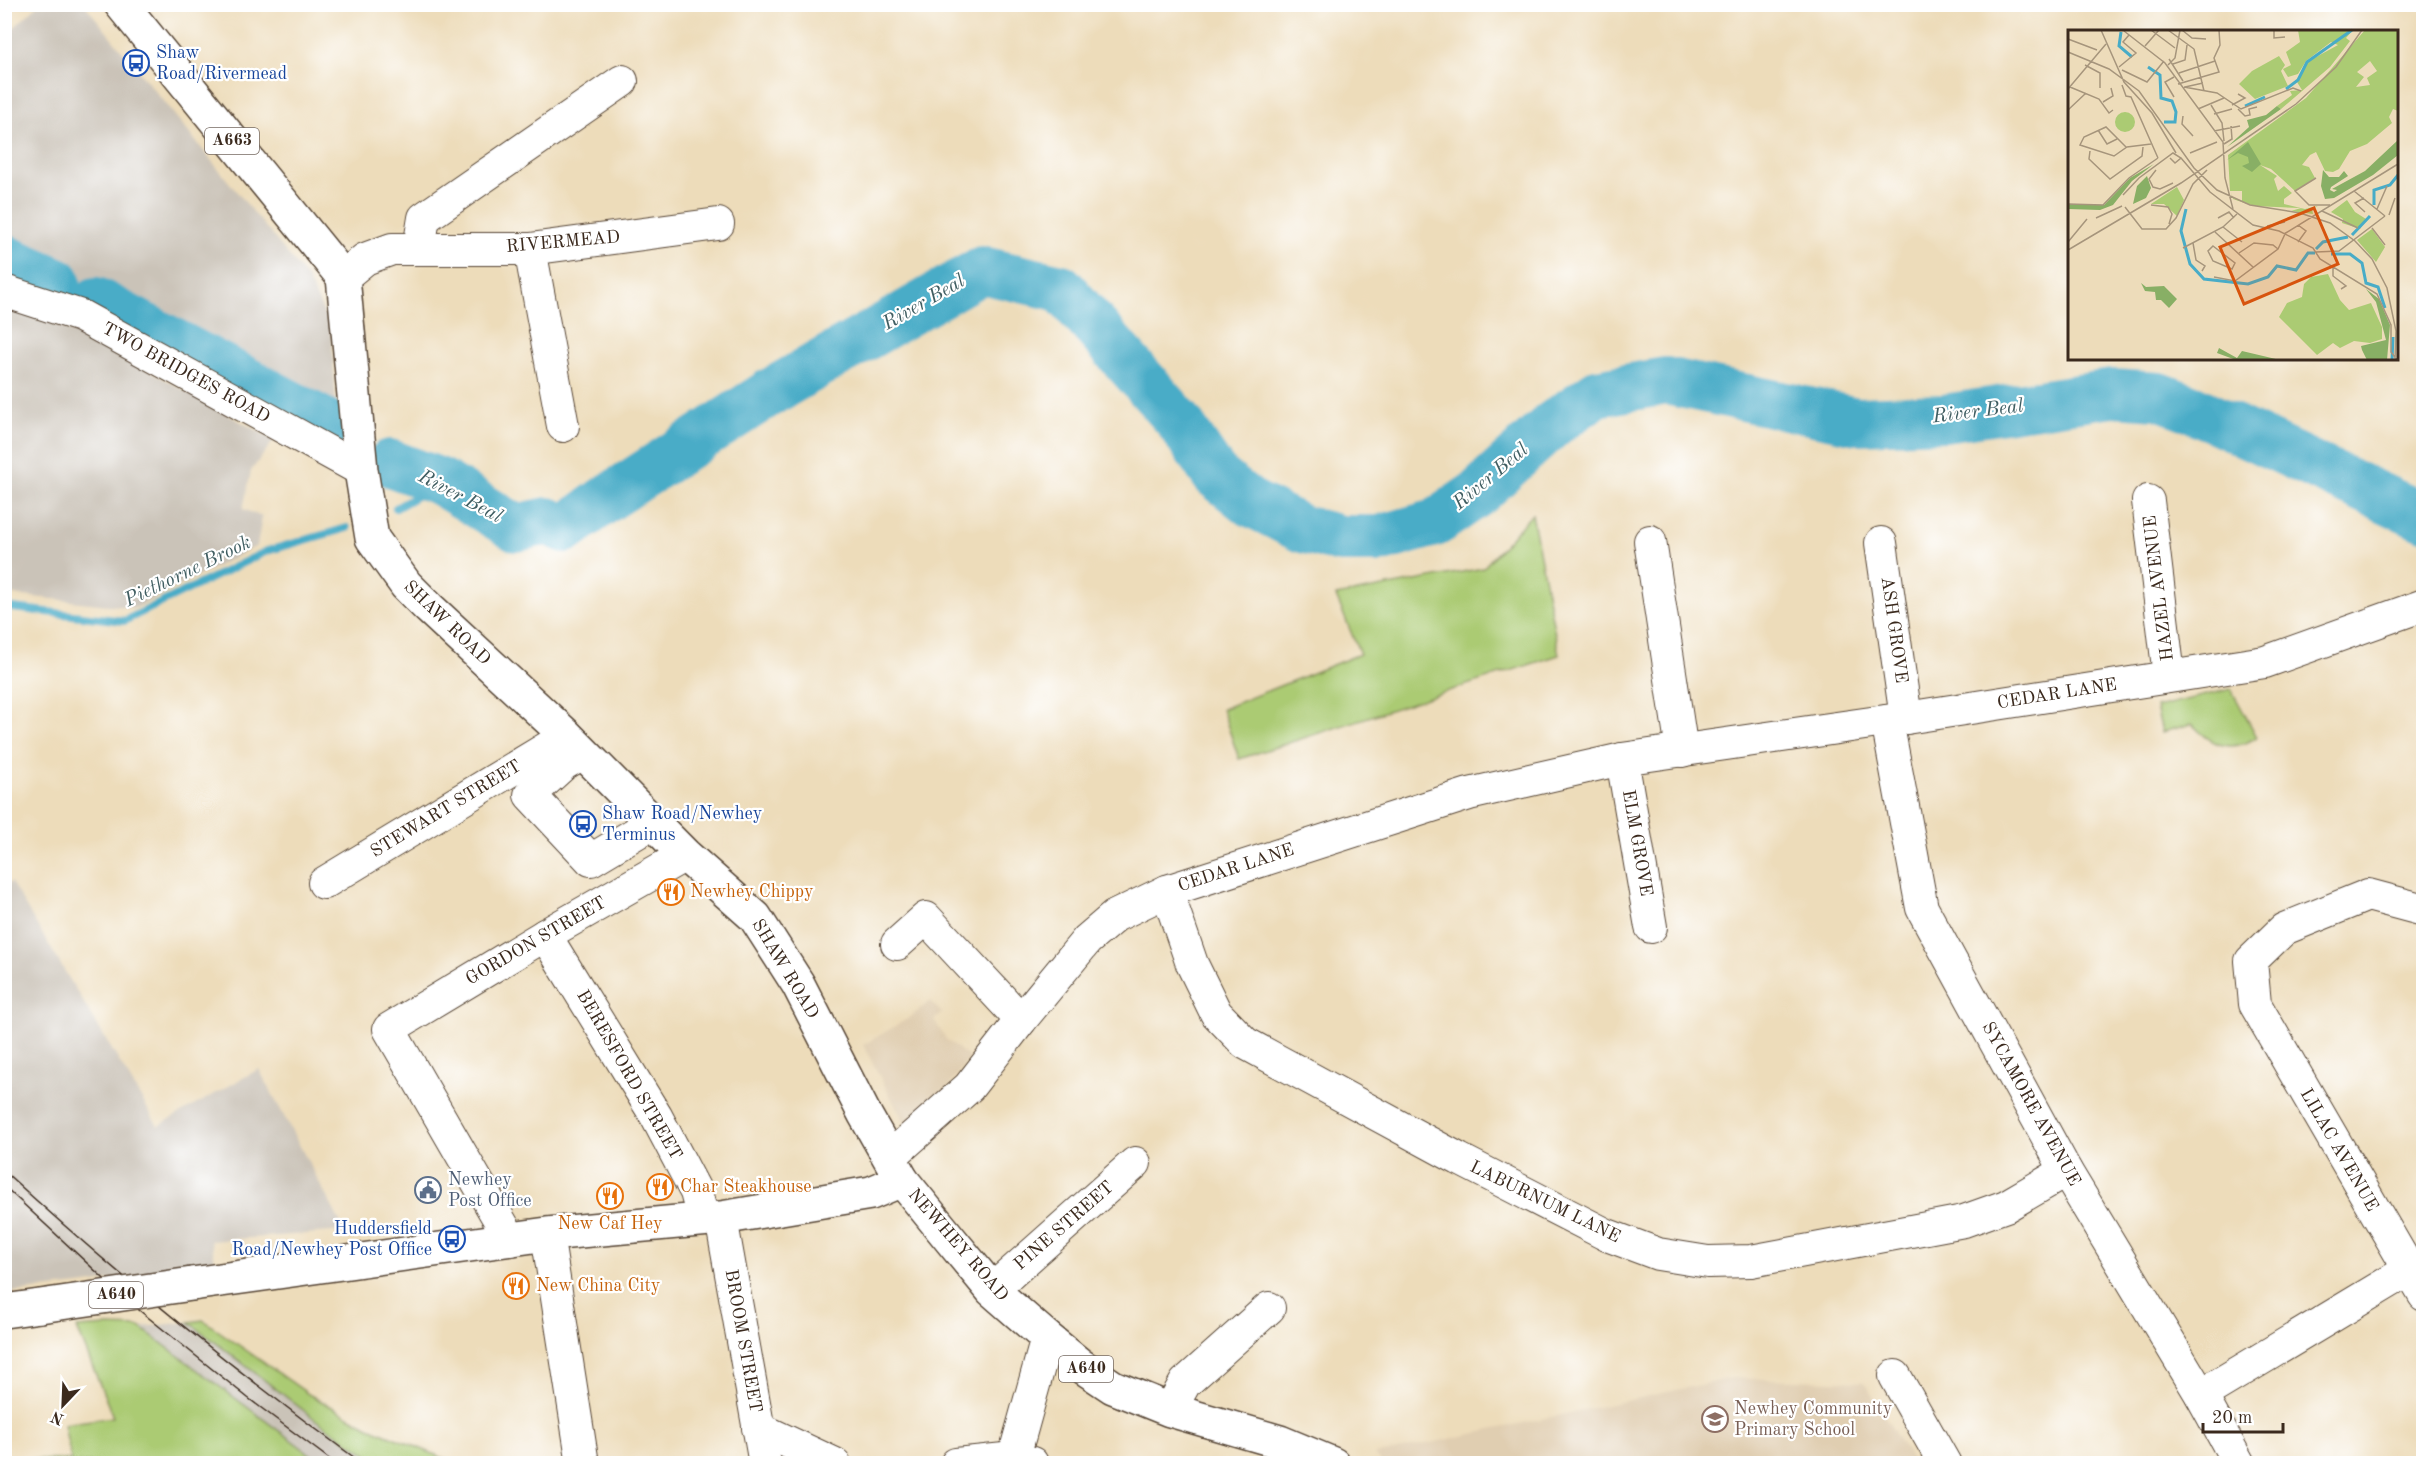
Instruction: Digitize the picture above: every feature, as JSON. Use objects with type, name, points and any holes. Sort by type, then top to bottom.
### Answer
[{"type":"main road","name":"A663","points":[[126,6],[343,277]]},
{"type":"main road","name":"SHAW ROAD","points":[[343,277],[361,470],[372,538],[406,585],[575,745],[651,824],[754,917],[798,984],[857,1102],[896,1168]]},
{"type":"main road","name":"A640","points":[[4,1311],[547,1234],[712,1218],[871,1193],[896,1168]]},
{"type":"main road","name":"NEWHEY ROAD","points":[[896,1168],[992,1290],[1080,1365],[1113,1387],[1170,1410],[1280,1442],[1333,1464]]},
{"type":"street","points":[[419,248],[424,218],[622,81]]},
{"type":"street","name":"RIVERMEAD","points":[[343,277],[365,259],[392,249],[530,249],[718,224]]},
{"type":"street","points":[[530,249],[563,426]]},
{"type":"street","name":"TWO BRIDGES ROAD","points":[[4,291],[81,316],[361,470]]},
{"type":"street","name":"HAZEL AVENUE","points":[[2148,501],[2169,676]]},
{"type":"street","points":[[1650,542],[1682,751]]},
{"type":"street","name":"ASH GROVE","points":[[1881,543],[1897,719]]},
{"type":"street","name":"CEDAR LANE","points":[[896,1168],[969,1087],[1088,940],[1115,916],[1167,891],[1468,794],[1622,759],[2265,662],[2424,605]]},
{"type":"street","name":"SYCAMORE AVENUE","points":[[1897,719],[1922,908],[2066,1171],[2201,1395],[2239,1464]]},
{"type":"street","points":[[575,745],[564,764],[530,795],[591,860],[651,824]]},
{"type":"street","name":"STEWART STREET","points":[[324,883],[575,745]]},
{"type":"street","name":"ELM GROVE","points":[[1622,759],[1651,927]]},
{"type":"street","name":"GORDON STREET","points":[[511,1240],[389,1029],[545,935],[685,855]]},
{"type":"street","name":"LABURNUM LANE","points":[[1167,891],[1192,964],[1216,1013],[1245,1043],[1575,1219],[1607,1235],[1658,1254],[1708,1262],[1751,1261],[1964,1221],[2006,1206],[2066,1171]]},
{"type":"street","name":"LILAC AVENUE","points":[[2416,1283],[2255,1004],[2252,961],[2284,929],[2368,895],[2424,910]]},
{"type":"street","points":[[897,944],[926,918],[1021,1020]]},
{"type":"street","name":"BERESFORD STREET","points":[[545,935],[656,1116],[712,1218]]},
{"type":"street","name":"PINE STREET","points":[[992,1290],[1135,1163]]},
{"type":"street","name":"BROOM STREET","points":[[712,1218],[765,1464]]},
{"type":"street","points":[[547,1234],[583,1464]]},
{"type":"street","points":[[2201,1395],[2416,1283]]},
{"type":"street","points":[[1170,1410],[1185,1383],[1269,1308]]},
{"type":"street","points":[[956,1464],[1019,1462],[1047,1338]]},
{"type":"street","points":[[1895,1376],[1946,1464]]},
{"type":"street","points":[[758,1428],[836,1464]]},
{"type":"shaded area","points":[[38,5],[85,5],[307,278],[331,327],[337,421],[5,249],[5,36]]},
{"type":"shaded area","points":[[4,302],[94,340],[274,440],[251,471],[243,509],[262,517],[257,546],[136,608],[5,594]]},
{"type":"shaded area","points":[[11,882],[158,1126],[259,1069],[345,1231],[211,1241],[216,1265],[79,1285],[5,1293],[4,886]]},
{"type":"shaded area","points":[[930,1001],[942,1013],[934,1020],[946,1039],[970,1058],[934,1107],[905,1124],[863,1045],[912,1016]]},
{"type":"shaded area","points":[[189,1322],[316,1420],[380,1463],[322,1463],[140,1327]]},
{"type":"shaded area","name":"Newhey Community Primary School","points":[[1732,1378],[1864,1382],[1913,1463],[1383,1464],[1374,1455]]},
{"type":"green space","points":[[1532,514],[1559,655],[1239,759],[1222,709],[1360,654],[1336,596],[1483,568]]},
{"type":"green space","points":[[2231,689],[2257,737],[2230,746],[2214,742],[2192,724],[2162,732],[2156,707]]},
{"type":"green space","points":[[203,1320],[310,1395],[369,1427],[455,1463],[380,1463],[316,1420],[189,1322]]},
{"type":"green space","points":[[140,1327],[322,1463],[5,1463],[5,1459],[71,1460],[64,1424],[113,1417],[77,1328]]},
{"type":"waterway","name":"River Beal","points":[[4,258],[57,281]]},
{"type":"waterway","name":"River Beal","points":[[390,463],[441,482],[516,528],[548,521],[565,529],[605,500],[769,393],[982,270],[1061,288],[1177,419],[1215,475],[1249,502],[1302,529],[1341,539],[1379,539],[1435,523],[1477,494],[1553,424],[1597,393],[1666,381],[1857,421],[1944,418],[2112,393],[2159,396],[2193,409],[2424,517]]},
{"type":"waterway","name":"River Beal","points":[[96,301],[332,426]]},
{"type":"waterway","name":"Piethorne Brook","points":[[396,508],[441,482]]},
{"type":"waterway","name":"Piethorne Brook","points":[[4,607],[124,621],[267,551],[347,528]]},
{"type":"tram line","points":[[4,1171],[179,1323],[363,1464]]},
{"type":"tram line","points":[[4,1186],[129,1302],[248,1398],[336,1464]]},
{"type":"place","name":"Shaw Road/Rivermead","points":[[136,63]]},
{"type":"place","name":"Shaw Road/Newhey Terminus","points":[[583,824]]},
{"type":"place","name":"Newhey Chippy","points":[[671,892]]},
{"type":"place","name":"Char Steakhouse","points":[[660,1187]]},
{"type":"place","name":"Newhey Post Office","points":[[428,1190]]},
{"type":"place","name":"New Caf Hey","points":[[610,1196]]},
{"type":"place","name":"Huddersfield Road/Newhey Post Office","points":[[452,1239]]},
{"type":"place","name":"New China City","points":[[516,1286]]},
{"type":"place","name":"Newhey Community Primary School","points":[[1715,1419]]}]
